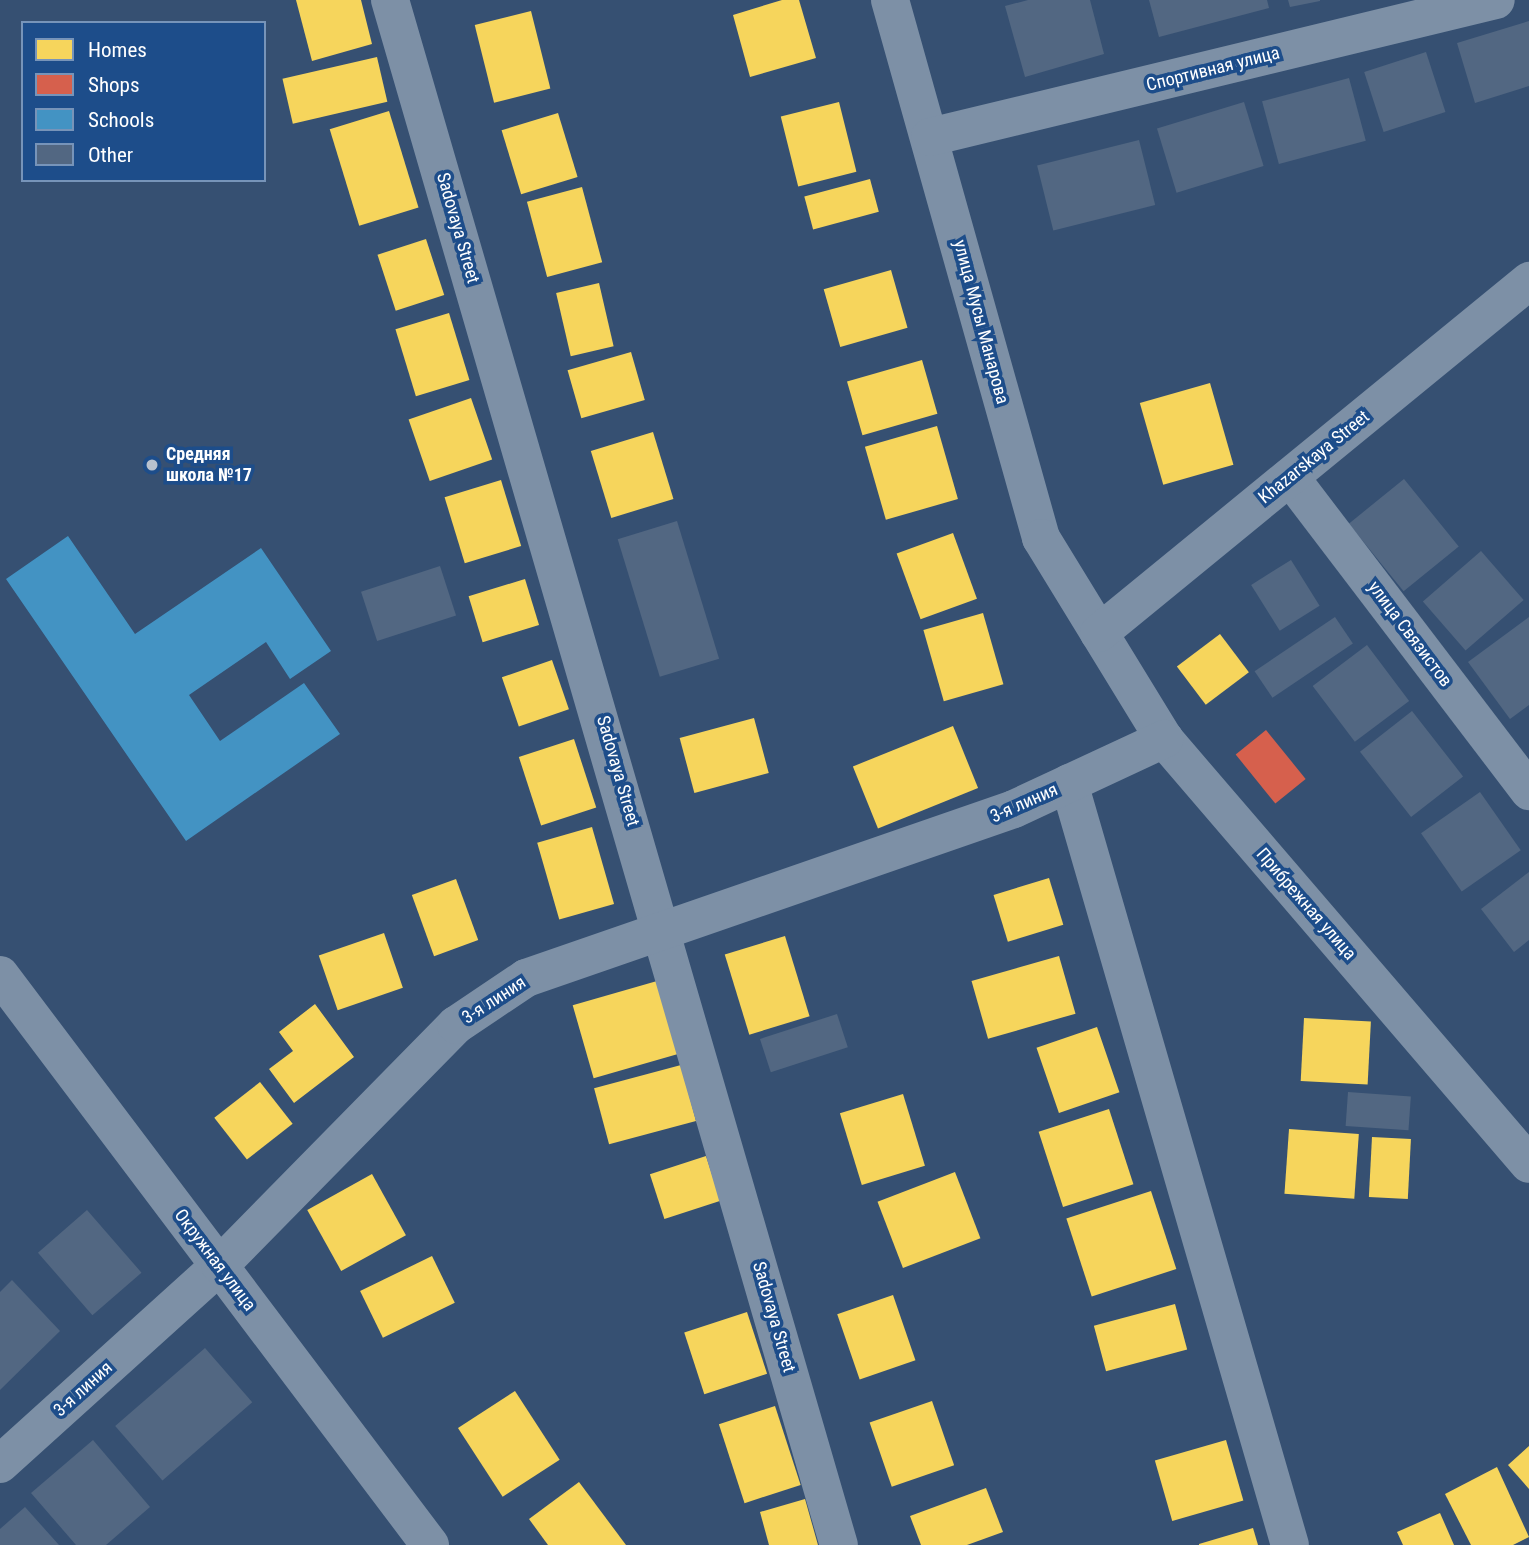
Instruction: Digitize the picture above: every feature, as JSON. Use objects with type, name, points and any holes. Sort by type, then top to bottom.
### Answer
[{"type":"street","name":"Sadovaya Street","points":[[390,0],[667,934],[839,1545]]},
{"type":"street","name":"улица Мусы Манарова","points":[[890,0],[1041,538],[1099,633]]},
{"type":"street","name":"Спортивная улица","points":[[930,137],[1496,0]]},
{"type":"street","name":"Khazarskaya Street","points":[[1099,633],[1529,281]]},
{"type":"street","name":"улица Связистов","points":[[1290,477],[1529,791]]},
{"type":"street","name":"Прибрежная улица","points":[[1099,633],[1164,739],[1529,1164]]},
{"type":"street","name":"3-я линия","points":[[0,1464],[220,1265],[456,1025],[526,978],[667,934],[1014,809],[1164,739]]},
{"type":"street","points":[[1069,783],[1290,1545]]},
{"type":"street","name":"Окружная улица","points":[[0,975],[430,1545]]},
{"type":"building: Homes","points":[[296,0],[361,0],[372,44],[312,61]]},
{"type":"building: Homes","points":[[782,0],[799,0],[816,58],[750,77],[733,15]]},
{"type":"building: Homes","points":[[531,11],[550,89],[494,103],[475,25]]},
{"type":"building: Homes","points":[[377,57],[387,102],[293,124],[282,79]]},
{"type":"building: Homes","points":[[839,102],[856,172],[798,186],[781,117]]},
{"type":"building: Homes","points":[[389,111],[419,208],[359,226],[330,129]]},
{"type":"building: Homes","points":[[558,113],[578,177],[521,194],[502,130]]},
{"type":"building: Homes","points":[[870,179],[879,212],[813,229],[804,197]]},
{"type":"building: Homes","points":[[582,187],[602,262],[547,277],[527,202]]},
{"type":"building: Homes","points":[[426,239],[444,295],[396,311],[377,255]]},
{"type":"building: Homes","points":[[891,270],[908,328],[840,347],[824,289]]},
{"type":"building: Homes","points":[[599,283],[614,346],[571,356],[556,293]]},
{"type":"building: Homes","points":[[449,313],[469,380],[416,396],[395,329]]},
{"type":"building: Homes","points":[[631,352],[645,400],[581,418],[568,370]]},
{"type":"building: Homes","points":[[922,360],[937,414],[862,435],[847,381]]},
{"type":"building: Homes","points":[[1210,383],[1233,465],[1163,485],[1140,403]]},
{"type":"building: Homes","points":[[471,398],[492,459],[430,481],[409,419]]},
{"type":"building: Homes","points":[[937,426],[958,499],[886,520],[865,447]]},
{"type":"building: Homes","points":[[653,432],[673,499],[611,518],[591,451]]},
{"type":"building: Homes","points":[[501,480],[521,546],[465,563],[445,497]]},
{"type":"building: Homes","points":[[953,533],[977,599],[921,619],[897,554]]},
{"type":"building: Homes","points":[[525,579],[539,625],[483,642],[469,596]]},
{"type":"building: Homes","points":[[983,613],[1003,684],[944,701],[923,630]]},
{"type":"building: Homes","points":[[1220,634],[1249,672],[1206,705],[1177,666]]},
{"type":"building: Homes","points":[[552,660],[569,709],[519,726],[502,677]]},
{"type":"building: Homes","points":[[754,718],[769,773],[694,793],[680,738]]},
{"type":"building: Homes","points":[[953,726],[978,788],[878,829],[853,766]]},
{"type":"building: Homes","points":[[574,739],[596,807],[541,825],[519,757]]},
{"type":"building: Homes","points":[[592,827],[614,904],[559,920],[537,843]]},
{"type":"building: Homes","points":[[1049,878],[1063,925],[1008,942],[994,895]]},
{"type":"building: Homes","points":[[456,879],[478,940],[434,956],[412,895]]},
{"type":"building: Homes","points":[[384,933],[403,988],[338,1010],[319,955]]},
{"type":"building: Homes","points":[[785,936],[810,1016],[749,1035],[725,954]]},
{"type":"building: Homes","points":[[1059,956],[1076,1014],[988,1039],[972,981]]},
{"type":"building: Homes","points":[[664,979],[685,1052],[594,1078],[573,1005]]},
{"type":"building: Homes","points":[[315,1004],[354,1057],[294,1103],[269,1069],[293,1051],[279,1032]]},
{"type":"building: Homes","points":[[1304,1018],[1371,1022],[1368,1084],[1301,1081]]},
{"type":"building: Homes","points":[[1097,1027],[1119,1092],[1059,1113],[1036,1048]]},
{"type":"building: Homes","points":[[681,1065],[696,1121],[609,1144],[594,1088]]},
{"type":"building: Homes","points":[[260,1082],[293,1124],[247,1159],[214,1118]]},
{"type":"building: Homes","points":[[903,1094],[925,1166],[862,1185],[840,1113]]},
{"type":"building: Homes","points":[[1109,1109],[1133,1184],[1063,1207],[1039,1132]]},
{"type":"building: Homes","points":[[1289,1129],[1359,1134],[1354,1199],[1284,1194]]},
{"type":"building: Homes","points":[[1372,1137],[1411,1139],[1408,1199],[1369,1197]]},
{"type":"building: Homes","points":[[706,1156],[721,1201],[664,1219],[650,1174]]},
{"type":"building: Homes","points":[[955,1172],[980,1238],[903,1268],[878,1202]]},
{"type":"building: Homes","points":[[372,1174],[406,1235],[341,1271],[307,1210]]},
{"type":"building: Homes","points":[[1151,1191],[1176,1269],[1092,1296],[1066,1219]]},
{"type":"building: Homes","points":[[432,1256],[455,1303],[383,1338],[360,1291]]},
{"type":"building: Homes","points":[[893,1295],[915,1360],[860,1379],[837,1314]]},
{"type":"building: Homes","points":[[1175,1304],[1187,1349],[1106,1371],[1094,1326]]},
{"type":"building: Homes","points":[[747,1312],[767,1374],[704,1394],[684,1332]]},
{"type":"building: Homes","points":[[515,1391],[560,1460],[503,1497],[458,1428]]},
{"type":"building: Homes","points":[[932,1401],[954,1465],[892,1487],[870,1422]]},
{"type":"building: Homes","points":[[775,1406],[801,1485],[745,1503],[719,1424]]},
{"type":"building: Homes","points":[[1226,1440],[1243,1501],[1172,1521],[1155,1460]]},
{"type":"building: Homes","points":[[1529,1446],[1529,1489],[1508,1465]]},
{"type":"building: Homes","points":[[1497,1467],[1529,1537],[1513,1545],[1471,1545],[1445,1494]]},
{"type":"building: Homes","points":[[579,1482],[626,1545],[548,1545],[529,1519]]},
{"type":"building: Homes","points":[[986,1488],[1003,1532],[967,1545],[921,1545],[910,1516]]},
{"type":"building: Homes","points":[[805,1499],[818,1545],[769,1545],[760,1512]]},
{"type":"building: Homes","points":[[1440,1513],[1454,1545],[1403,1545],[1397,1532]]},
{"type":"building: Homes","points":[[1253,1528],[1258,1545],[1199,1545],[1199,1544]]},
{"type":"building: Shops","points":[[1266,730],[1306,779],[1275,804],[1236,755]]},
{"type":"building: Schools","points":[[68,536],[135,634],[261,548],[331,651],[290,679],[266,642],[189,695],[220,741],[304,683],[340,734],[186,841],[6,579]]},
{"type":"building: Other","points":[[1028,0],[1090,0],[1104,54],[1025,77],[1005,6]]},
{"type":"building: Other","points":[[1149,0],[1267,0],[1269,8],[1159,37]]},
{"type":"building: Other","points":[[1288,0],[1320,0],[1320,1],[1290,7]]},
{"type":"building: Other","points":[[1529,21],[1529,86],[1475,103],[1457,43]]},
{"type":"building: Other","points":[[1426,52],[1445,112],[1384,132],[1364,72]]},
{"type":"building: Other","points":[[1349,78],[1366,141],[1279,164],[1262,101]]},
{"type":"building: Other","points":[[1244,102],[1264,166],[1177,193],[1157,129]]},
{"type":"building: Other","points":[[1139,140],[1155,205],[1053,230],[1037,165]]},
{"type":"building: Other","points":[[1404,479],[1459,547],[1404,591],[1349,524]]},
{"type":"building: Other","points":[[677,521],[719,659],[660,677],[618,539]]},
{"type":"building: Other","points":[[1481,551],[1524,600],[1466,651],[1423,602]]},
{"type":"building: Other","points":[[1291,560],[1320,606],[1280,631],[1251,585]]},
{"type":"building: Other","points":[[440,566],[456,615],[377,641],[361,592]]},
{"type":"building: Other","points":[[1335,617],[1353,644],[1272,698],[1255,671]]},
{"type":"building: Other","points":[[1529,617],[1529,705],[1510,719],[1468,662]]},
{"type":"building: Other","points":[[1367,645],[1409,701],[1355,742],[1313,686]]},
{"type":"building: Other","points":[[1412,711],[1463,776],[1411,817],[1360,752]]},
{"type":"building: Other","points":[[1480,792],[1521,850],[1462,891],[1421,833]]},
{"type":"building: Other","points":[[1529,872],[1529,940],[1514,952],[1481,909]]},
{"type":"building: Other","points":[[837,1014],[848,1047],[771,1072],[760,1039]]},
{"type":"building: Other","points":[[1348,1092],[1411,1096],[1408,1130],[1346,1126]]},
{"type":"building: Other","points":[[87,1210],[141,1273],[92,1315],[38,1253]]},
{"type":"building: Other","points":[[12,1280],[60,1331],[0,1390],[0,1292]]},
{"type":"building: Other","points":[[205,1348],[252,1402],[162,1480],[115,1426]]},
{"type":"building: Other","points":[[93,1440],[150,1507],[106,1545],[76,1545],[31,1493]]},
{"type":"building: Other","points":[[25,1507],[59,1545],[0,1545],[0,1529]]},
{"type":"place","name":"Средняя школа №17","points":[[152,465]]}]
